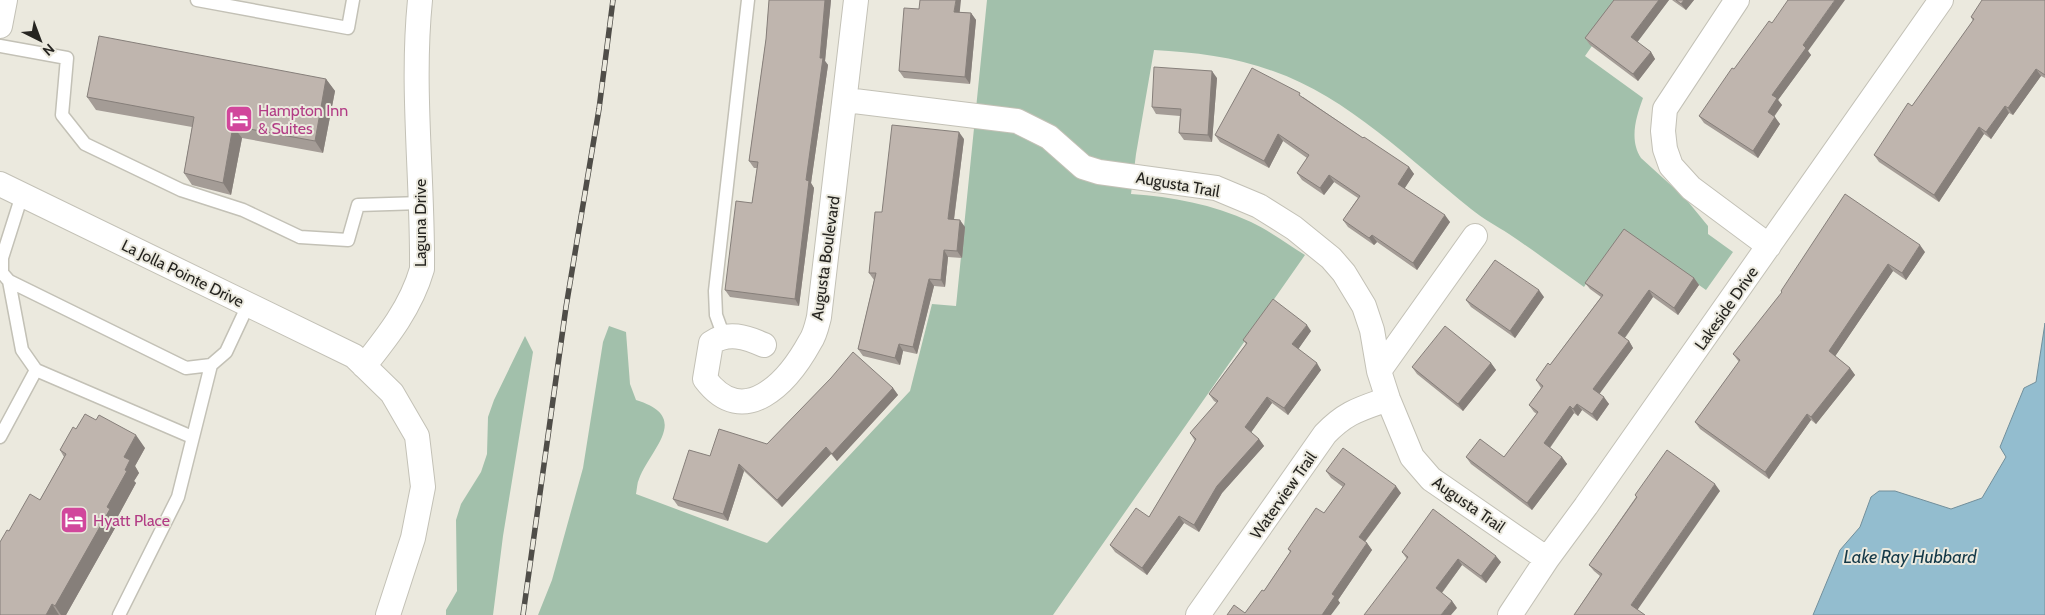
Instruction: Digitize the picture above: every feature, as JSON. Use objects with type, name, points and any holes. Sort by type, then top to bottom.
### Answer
[{"type":"street","points":[[0,26],[5,0]]},
{"type":"street","name":"Laguna Drive","points":[[364,366],[389,334],[416,290],[422,269],[417,34],[420,0]]},
{"type":"street","name":"Augusta Boulevard","points":[[724,337],[720,337],[711,343],[705,379],[715,392],[726,398],[745,403],[763,396],[789,375],[812,341],[819,317],[846,100],[856,0]]},
{"type":"street","points":[[1737,0],[1665,109],[1663,131],[1665,149],[1671,166],[1692,188],[1769,246]]},
{"type":"street","name":"Lakeside Drive","points":[[1510,615],[1547,559],[1941,0]]},
{"type":"street","name":"Augusta Trail","points":[[846,100],[1017,121],[1049,137],[1083,167],[1099,172],[1216,188],[1259,206],[1294,228],[1331,258],[1344,273],[1364,306],[1372,330],[1379,371],[1388,399],[1412,457],[1431,479],[1547,559]]},
{"type":"street","name":"La Jolla Pointe Drive","points":[[0,184],[354,356],[364,366]]},
{"type":"street","points":[[1379,371],[1475,236]]},
{"type":"street","points":[[724,337],[748,338],[764,345]]},
{"type":"street","points":[[364,366],[392,393],[417,436],[423,487],[412,538],[388,615]]},
{"type":"street","name":"Waterview Trail","points":[[1198,615],[1325,434],[1338,420],[1352,411],[1388,399]]},
{"type":"lane","points":[[197,0],[348,28],[353,0]]},
{"type":"lane","points":[[724,337],[716,315],[716,290],[748,0]]},
{"type":"lane","points":[[0,46],[67,58],[62,115],[85,144],[181,190],[243,210],[300,237],[348,240],[358,205],[421,203]]},
{"type":"lane","points":[[22,195],[2,258],[2,273],[9,281],[186,368],[211,365],[226,352],[248,305]]},
{"type":"lane","points":[[9,281],[22,350],[36,370],[192,437]]},
{"type":"lane","points":[[119,615],[178,497],[211,365]]},
{"type":"lane","points":[[0,437],[36,370]]},
{"type":"green space","points":[[987,0],[1624,0],[1585,56],[1643,98],[1635,128],[1635,144],[1641,158],[1685,198],[1708,226],[1708,234],[1733,252],[1706,290],[1651,251],[1601,261],[1584,287],[1476,213],[1353,113],[1301,82],[1244,62],[1184,52],[1154,50],[1131,194],[1177,199],[1222,210],[1272,233],[1305,255],[1053,615],[538,615],[552,580],[583,468],[603,342],[609,326],[626,332],[630,384],[636,400],[653,407],[662,415],[665,424],[658,445],[638,481],[636,494],[767,543],[910,391],[932,304],[956,306]]},
{"type":"green space","points":[[525,336],[533,352],[503,536],[493,615],[446,615],[446,610],[457,591],[456,520],[461,504],[481,472],[487,454],[488,417],[494,400]]},
{"type":"water","name":"Lake Ray Hubbard","points":[[2045,323],[2045,615],[1813,615],[1840,550],[1860,527],[1871,497],[1879,491],[1895,491],[1951,509],[1982,498],[2006,457],[2000,447],[2024,388],[2036,382]]},
{"type":"building","points":[[769,0],[825,0],[820,58],[823,58],[806,180],[809,181],[795,299],[725,290],[736,201],[752,203],[758,162],[749,161],[766,39]]},
{"type":"building","points":[[920,0],[956,0],[954,12],[971,13],[965,77],[899,71],[904,8],[919,9]]},
{"type":"building","points":[[1614,0],[1659,0],[1631,37],[1651,52],[1633,74],[1585,38]]},
{"type":"building","points":[[1676,0],[1684,0],[1681,4]]},
{"type":"building","points":[[1788,0],[1835,0],[1803,45],[1806,48],[1772,95],[1777,98],[1768,112],[1775,117],[1753,151],[1699,116],[1732,68],[1734,69],[1769,21],[1772,23]]},
{"type":"building","points":[[1982,0],[2045,0],[2045,75],[2036,69],[2008,108],[2005,106],[1986,132],[1979,127],[1934,195],[1874,155],[1908,103],[1912,106],[1974,19],[1971,17]]},
{"type":"building","name":"Hampton Inn & Suites","points":[[99,36],[326,79],[315,141],[233,126],[223,183],[184,173],[194,117],[87,97]]},
{"type":"building","points":[[1154,67],[1212,71],[1208,135],[1179,133],[1181,109],[1152,107]]},
{"type":"building","points":[[1252,68],[1300,93],[1299,95],[1409,167],[1398,184],[1445,215],[1413,263],[1372,235],[1369,238],[1343,220],[1360,196],[1329,175],[1320,188],[1297,173],[1309,155],[1278,134],[1264,161],[1215,135]]},
{"type":"building","points":[[892,125],[959,132],[948,219],[960,220],[957,251],[944,250],[941,280],[929,279],[913,347],[899,344],[895,358],[858,349],[876,273],[869,273],[875,212],[882,212]]},
{"type":"building","points":[[1845,194],[1920,245],[1902,273],[1888,264],[1829,351],[1850,368],[1811,417],[1807,414],[1765,472],[1695,422],[1740,360],[1733,354],[1782,292]]},
{"type":"building","points":[[1624,229],[1694,278],[1674,308],[1649,290],[1618,333],[1629,341],[1593,389],[1604,397],[1592,414],[1577,404],[1573,409],[1570,406],[1544,443],[1562,457],[1527,503],[1466,457],[1480,439],[1504,457],[1538,412],[1529,405],[1543,386],[1536,380],[1548,363],[1550,365],[1603,295],[1585,283]]},
{"type":"building","points":[[1495,260],[1539,290],[1510,331],[1466,300]]},
{"type":"building","points":[[1273,299],[1307,325],[1292,344],[1317,363],[1284,408],[1267,397],[1245,427],[1259,439],[1217,486],[1194,525],[1179,516],[1142,568],[1110,545],[1136,508],[1149,517],[1196,439],[1190,433],[1218,401],[1209,394],[1247,343],[1243,340]]},
{"type":"building","points":[[1445,326],[1491,363],[1458,404],[1412,367]]},
{"type":"building","points":[[853,352],[893,388],[832,454],[826,447],[777,500],[739,464],[723,514],[673,499],[689,450],[710,456],[719,429],[767,444],[831,378]]},
{"type":"building","name":"Hyatt Place","points":[[85,414],[96,420],[99,415],[136,435],[124,457],[130,460],[125,470],[127,471],[107,507],[110,509],[55,606],[52,604],[46,615],[0,615],[0,542],[7,530],[9,531],[30,494],[40,500],[66,454],[60,450],[73,427],[76,429]]},
{"type":"building","points":[[1343,448],[1396,486],[1359,537],[1367,543],[1332,594],[1335,596],[1322,615],[1227,615],[1234,605],[1245,613],[1262,590],[1264,591],[1291,551],[1288,549],[1316,508],[1324,513],[1345,484],[1326,471]]},
{"type":"building","points":[[1667,450],[1715,484],[1631,605],[1645,615],[1574,615],[1602,574],[1589,565],[1637,497],[1635,495]]},
{"type":"building","points":[[1433,509],[1496,556],[1481,576],[1458,559],[1436,588],[1452,601],[1441,615],[1364,615],[1408,557],[1402,552]]},
{"type":"railway","points":[[523,615],[566,307],[599,109],[613,0]]},
{"type":"place","name":"Hampton Inn & Suites","points":[[239,119]]},
{"type":"place","name":"Hyatt Place","points":[[74,520]]}]
